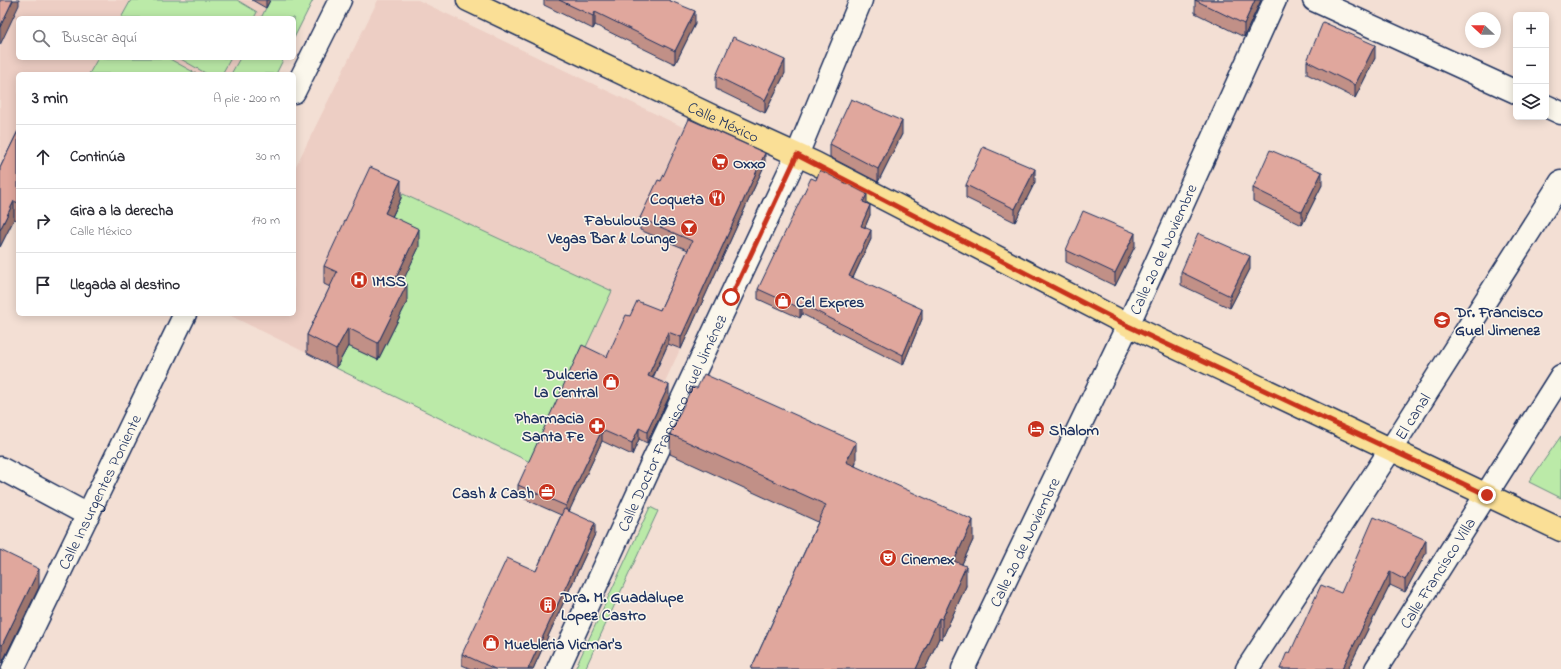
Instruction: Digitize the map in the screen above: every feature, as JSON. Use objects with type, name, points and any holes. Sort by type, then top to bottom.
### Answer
[{"type":"main road","name":"Calle México","points":[[468,0],[797,155],[1128,326],[1561,530]]},
{"type":"street","points":[[296,88],[340,0]]},
{"type":"street","name":"Calle Doctor Francisco Guel Jiménez","points":[[558,669],[654,458],[797,155],[861,0]]},
{"type":"street","name":"Calle 20 de Noviembre","points":[[963,669],[1128,326],[1275,0]]},
{"type":"street","points":[[1314,0],[1513,91]]},
{"type":"street","points":[[1549,107],[1561,113]]},
{"type":"street","name":"El canal","points":[[1246,669],[1391,449],[1561,182]]},
{"type":"street","name":"Calle Insurgentes Poniente","points":[[13,669],[184,316]]},
{"type":"street","name":"Calle Francisco Villa","points":[[1376,669],[1561,376]]},
{"type":"street","points":[[0,468],[88,514]]},
{"type":"shaded area","points":[[0,0],[252,0],[266,8],[270,0],[313,0],[296,34],[296,16],[16,16],[16,60],[283,60],[277,72],[16,72],[16,215],[0,247]]},
{"type":"shaded area","points":[[378,0],[418,0],[689,130],[641,230],[720,265],[660,392],[427,412],[231,316],[296,316],[296,166]]},
{"type":"green space","points":[[131,0],[237,0],[257,12],[255,16],[122,16]]},
{"type":"green space","points":[[270,0],[313,0],[296,34],[296,16],[262,16]]},
{"type":"green space","points":[[97,60],[172,60],[193,72],[90,72]]},
{"type":"green space","points":[[182,60],[230,60],[223,72],[204,72]]},
{"type":"green space","points":[[239,60],[283,60],[277,72],[232,72]]},
{"type":"green space","points":[[403,194],[612,291],[532,463],[336,368],[348,346],[378,360],[385,231]]},
{"type":"green space","points":[[1561,436],[1561,498],[1529,482]]},
{"type":"green space","points":[[650,507],[658,511],[585,669],[575,669]]},
{"type":"building","points":[[0,0],[13,0],[0,27]]},
{"type":"building","points":[[559,0],[668,0],[695,11],[675,51],[595,12],[593,16]]},
{"type":"building","points":[[1195,0],[1255,0],[1244,24]]},
{"type":"building","points":[[1323,22],[1375,45],[1355,85],[1307,61]]},
{"type":"building","points":[[733,37],[785,60],[765,100],[716,76]]},
{"type":"building","points":[[851,99],[902,121],[878,169],[830,144]]},
{"type":"building","points":[[689,119],[765,153],[681,337],[668,332],[648,376],[669,385],[647,432],[639,428],[632,443],[602,430],[566,506],[518,485],[582,345],[607,357],[626,315],[630,316],[637,301],[660,310],[692,241],[640,218],[658,180],[661,181]]},
{"type":"building","points":[[16,135],[16,202],[14,201],[0,230],[0,168]]},
{"type":"building","points":[[983,147],[1035,169],[1015,209],[966,185]]},
{"type":"building","points":[[1270,150],[1322,172],[1302,212],[1253,188]]},
{"type":"building","name":"IMSS","points":[[370,167],[401,180],[385,213],[419,229],[396,278],[407,284],[378,343],[348,328],[336,350],[307,335],[337,272],[324,266]]},
{"type":"building","points":[[820,170],[867,194],[863,202],[870,205],[861,226],[871,230],[849,276],[922,309],[903,355],[802,304],[800,308],[758,289],[811,178],[816,180]]},
{"type":"building","points":[[1083,211],[1135,233],[1115,273],[1066,250]]},
{"type":"building","points":[[1198,233],[1250,256],[1230,296],[1181,272]]},
{"type":"building","points":[[704,374],[856,442],[846,462],[973,520],[954,561],[966,566],[942,619],[939,618],[916,669],[751,669],[826,505],[670,434],[692,387],[697,388]]},
{"type":"building","points":[[564,509],[595,523],[528,669],[495,669],[462,654],[507,558],[536,571]]},
{"type":"building","points":[[1374,517],[1426,540],[1405,580],[1390,572],[1342,669],[1280,669],[1287,652],[1290,653],[1321,585],[1341,593]]},
{"type":"building","points":[[0,550],[39,569],[2,645],[0,644]]},
{"type":"place","name":"Oxxo","points":[[720,162]]},
{"type":"place","name":"Coqueta","points":[[717,198]]},
{"type":"place","name":"Fabulous Las Vegas Bar & Lounge","points":[[689,228]]},
{"type":"place","name":"IMSS","points":[[359,280]]},
{"type":"place","name":"Cel Expres","points":[[783,301]]},
{"type":"place","name":"Dr. Francisco Guel Jimenez","points":[[1442,320]]},
{"type":"place","name":"Dulceria La Central","points":[[611,382]]},
{"type":"place","name":"Pharmacia Santa Fe","points":[[597,426]]},
{"type":"place","name":"Shalom","points":[[1036,429]]},
{"type":"place","name":"Cash & Cash","points":[[547,492]]},
{"type":"place","name":"Cinemex","points":[[888,558]]},
{"type":"place","name":"Dra. M. Guadalupe Lopez Castro","points":[[548,605]]},
{"type":"place","name":"Muebleria Vicmar's","points":[[491,643]]},
{"type":"route","points":[[731,297],[797,155],[1128,326],[1487,495]]}]
